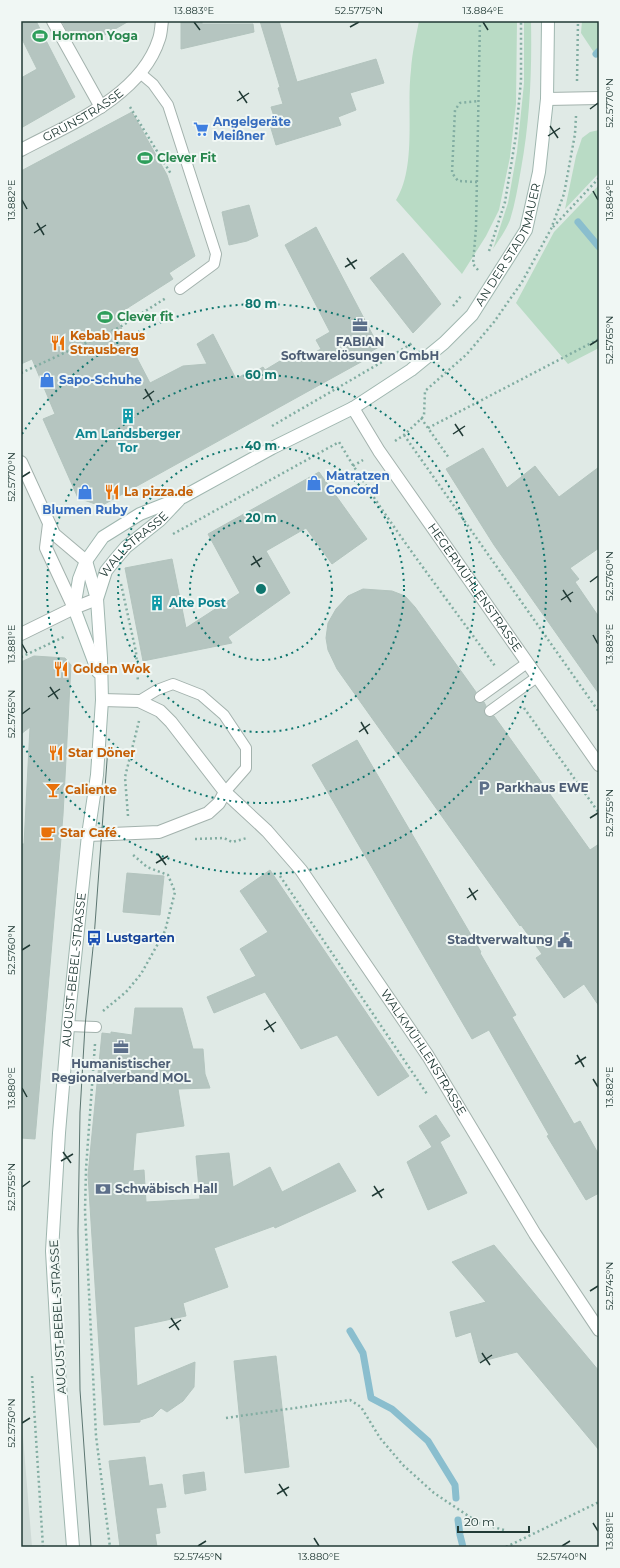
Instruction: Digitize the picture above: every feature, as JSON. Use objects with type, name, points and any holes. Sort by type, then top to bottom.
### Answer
[{"type":"street","points":[[53,21],[101,106]]},
{"type":"street","name":"GRÜNSTRASSE","points":[[21,150],[101,106],[121,93],[140,73],[149,60],[159,39],[162,21]]},
{"type":"street","name":"AN DER STADTMAUER","points":[[353,408],[411,370],[444,343],[472,315],[526,230],[539,172],[546,99],[548,21]]},
{"type":"street","points":[[546,99],[599,98]]},
{"type":"street","name":"WALLSTRASSE","points":[[86,561],[103,537],[140,514],[183,496],[272,448],[353,408]]},
{"type":"street","name":"HEGERMÜHLENSTRASSE","points":[[353,408],[379,451],[599,765]]},
{"type":"street","points":[[21,462],[54,534],[86,561],[79,579],[74,608]]},
{"type":"street","name":"WALLSTRASSE","points":[[97,599],[106,571],[114,560],[126,547],[160,520],[183,496]]},
{"type":"street","name":"AUGUST-BEBEL-STRASSE","points":[[49,524],[46,548],[74,608],[101,680]]},
{"type":"street","name":"AUGUST-BEBEL-STRASSE","points":[[73,1547],[59,1372],[52,1251],[59,1133],[68,1026],[88,835],[97,775],[102,700],[97,599],[86,561]]},
{"type":"street","points":[[21,634],[74,608],[97,599]]},
{"type":"street","name":"WALKMÜHLENSTRASSE","points":[[102,700],[139,701],[160,711],[171,722],[225,792],[267,831],[301,870],[428,1056],[535,1234],[599,1330]]},
{"type":"street","points":[[88,835],[159,832],[208,813],[219,803],[225,792]]},
{"type":"lane","points":[[140,73],[153,84],[168,105],[216,254],[214,264],[180,289]]},
{"type":"lane","points":[[480,697],[527,663]]},
{"type":"lane","points":[[490,711],[537,677]]},
{"type":"lane","points":[[139,701],[157,690],[173,684],[201,695],[224,715],[246,748],[246,768],[225,792]]},
{"type":"lane","points":[[68,1026],[96,1027]]},
{"type":"path","points":[[479,270],[473,264],[477,182],[480,21]]},
{"type":"path","points":[[489,252],[505,202],[516,136],[521,80],[521,21]]},
{"type":"path","points":[[576,98],[578,21]]},
{"type":"path","points":[[121,93],[173,181]]},
{"type":"path","points":[[477,182],[458,181],[452,174],[455,110],[460,103],[478,102]]},
{"type":"path","points":[[551,229],[599,178]]},
{"type":"path","points":[[474,276],[482,264]]},
{"type":"path","points":[[21,373],[120,328],[180,289]]},
{"type":"path","points":[[448,312],[462,294]]},
{"type":"path","points":[[428,428],[599,339]]},
{"type":"path","points":[[271,426],[416,341]]},
{"type":"path","points":[[421,418],[449,458]]},
{"type":"path","points":[[404,435],[599,712]]},
{"type":"path","points":[[171,536],[339,442],[353,466],[396,528]]},
{"type":"path","points":[[21,656],[66,636]]},
{"type":"path","points":[[188,841],[224,838],[232,842],[246,837],[251,842]]},
{"type":"path","points":[[110,1547],[96,1436],[85,1211],[86,1169],[96,1027],[101,1012],[126,992],[141,974],[165,931],[175,892],[168,875],[147,867],[132,854],[139,853]]},
{"type":"path","points":[[279,874],[429,1097]]},
{"type":"path","points":[[32,1376],[43,1547]]},
{"type":"path","points":[[226,1418],[350,1400],[361,1407],[380,1438],[403,1465],[434,1493],[479,1523],[504,1530]]},
{"type":"path","points":[[506,1547],[599,1502]]},
{"type":"shaded area","points":[[21,1412],[32,1547],[21,1547]]},
{"type":"green space","points":[[419,21],[517,21],[516,104],[510,157],[499,210],[486,236],[462,274],[396,200],[402,186],[409,154],[412,57]]},
{"type":"green space","points":[[524,21],[531,21],[531,77],[524,151],[510,220],[493,249],[508,203],[517,152],[524,83]]},
{"type":"green space","points":[[582,21],[599,21],[599,58],[581,33]]},
{"type":"green space","points":[[599,130],[599,173],[565,209],[576,156],[582,138],[590,132]]},
{"type":"green space","points":[[599,185],[599,348],[568,364],[516,303],[554,232]]},
{"type":"building","points":[[21,21],[36,21],[75,97],[21,128],[21,78],[37,69],[21,37]]},
{"type":"building","points":[[62,21],[129,21],[96,40],[68,33]]},
{"type":"building","points":[[181,21],[202,21],[202,24],[253,24],[254,32],[181,49]]},
{"type":"building","points":[[260,21],[279,21],[297,82],[376,59],[384,83],[350,93],[356,110],[338,117],[341,125],[276,145],[270,125],[276,123],[271,107],[283,104],[278,88],[280,87]]},
{"type":"building","points":[[132,112],[167,175],[195,256],[169,273],[173,279],[115,316],[150,383],[183,366],[207,364],[197,344],[213,334],[236,379],[248,372],[249,375],[263,367],[265,370],[280,361],[297,362],[321,349],[316,340],[330,332],[285,245],[316,227],[379,347],[368,353],[370,357],[101,506],[78,498],[43,419],[55,414],[32,359],[21,364],[21,171]]},
{"type":"building","points":[[249,205],[258,236],[247,241],[229,245],[222,212]]},
{"type":"building","points":[[403,253],[441,304],[413,333],[370,278]]},
{"type":"building","points":[[483,448],[507,488],[535,466],[559,497],[599,467],[599,548],[570,568],[579,579],[575,582],[599,617],[599,694],[494,545],[446,469]]},
{"type":"building","points":[[319,472],[367,539],[332,564],[306,528],[266,551],[290,593],[228,637],[232,643],[143,661],[125,568],[172,559],[186,628],[240,593],[208,534]]},
{"type":"building","name":"Parkhaus EWE","points":[[363,589],[392,591],[405,596],[415,607],[476,692],[474,695],[475,700],[478,703],[484,702],[486,706],[484,709],[485,714],[488,717],[494,716],[590,850],[599,844],[599,1006],[584,984],[564,998],[536,958],[542,954],[521,925],[520,926],[337,669],[328,650],[326,638],[328,623],[336,609],[348,596]]},
{"type":"building","points":[[34,656],[65,658],[71,665],[63,815],[35,1139],[21,1138],[21,844],[24,844],[30,727],[21,734],[21,662]]},
{"type":"building","points":[[357,740],[481,952],[480,953],[516,1015],[512,1017],[574,1124],[580,1121],[599,1155],[599,1193],[586,1200],[547,1136],[549,1135],[489,1030],[472,1039],[312,765]]},
{"type":"building","points":[[270,870],[409,1076],[378,1096],[337,1035],[301,1049],[265,992],[214,1013],[207,997],[256,976],[240,949],[268,932],[240,891]]},
{"type":"building","points":[[127,873],[164,876],[160,915],[123,912]]},
{"type":"building","points":[[135,1008],[182,1008],[193,1049],[203,1049],[205,1074],[210,1088],[178,1089],[184,1126],[136,1133],[133,1171],[144,1170],[146,1202],[200,1199],[196,1156],[229,1153],[233,1187],[270,1167],[282,1192],[339,1163],[356,1191],[275,1228],[274,1226],[214,1248],[228,1287],[183,1303],[186,1316],[134,1327],[137,1386],[195,1362],[194,1387],[183,1401],[167,1412],[161,1408],[153,1416],[140,1420],[140,1422],[104,1425],[88,1175],[102,1033],[111,1034],[111,1032],[132,1035]]},
{"type":"building","points":[[436,1115],[450,1136],[440,1142],[467,1193],[428,1210],[407,1162],[432,1147],[419,1126]]},
{"type":"building","points":[[494,1245],[599,1371],[599,1450],[517,1352],[479,1362],[471,1332],[456,1337],[450,1312],[486,1302],[452,1262]]},
{"type":"building","points":[[276,1356],[289,1467],[245,1473],[234,1361]]},
{"type":"building","points":[[145,1457],[149,1486],[162,1484],[166,1507],[156,1508],[160,1533],[155,1534],[157,1547],[120,1547],[109,1461]]},
{"type":"building","points":[[204,1472],[206,1490],[185,1494],[183,1475]]},
{"type":"waterway","points":[[596,54],[599,51]]},
{"type":"waterway","points":[[578,222],[599,247]]},
{"type":"waterway","points":[[350,1331],[363,1353],[371,1398],[392,1409],[428,1441],[455,1485],[456,1498]]},
{"type":"waterway","points":[[458,1520],[463,1547]]},
{"type":"tram line","points":[[91,1547],[80,1390],[78,1231],[80,1112],[85,1026],[94,938],[108,747]]},
{"type":"place","name":"Hormon Yoga","points":[[40,36]]},
{"type":"place","name":"Angelgeräte Meißner","points":[[201,129]]},
{"type":"place","name":"Clever Fit","points":[[145,158]]},
{"type":"place","name":"Clever fit","points":[[105,317]]},
{"type":"place","name":"FABIAN Softwarelösungen GmbH","points":[[360,325]]},
{"type":"place","name":"Kebab Haus Strausberg","points":[[58,343]]},
{"type":"place","name":"Sapo-Schuhe","points":[[47,380]]},
{"type":"place","name":"Am Landsberger Tor","points":[[128,416]]},
{"type":"place","name":"Matratzen Concord","points":[[314,483]]},
{"type":"place","name":"Blumen Ruby","points":[[85,492]]},
{"type":"place","name":"La pizza.de","points":[[112,492]]},
{"type":"place","name":"Alte Post","points":[[157,603]]},
{"type":"place","name":"Golden Wok","points":[[61,669]]},
{"type":"place","name":"Star Döner","points":[[56,753]]},
{"type":"place","name":"Parkhaus EWE","points":[[484,788]]},
{"type":"place","name":"Caliente","points":[[53,790]]},
{"type":"place","name":"Star Café","points":[[48,833]]},
{"type":"place","name":"Lustgarten","points":[[94,938]]},
{"type":"place","name":"Stadtverwaltung","points":[[565,940]]},
{"type":"place","name":"Humanistischer Regionalverband MOL","points":[[121,1047]]},
{"type":"place","name":"Schwäbisch Hall","points":[[103,1189]]}]
